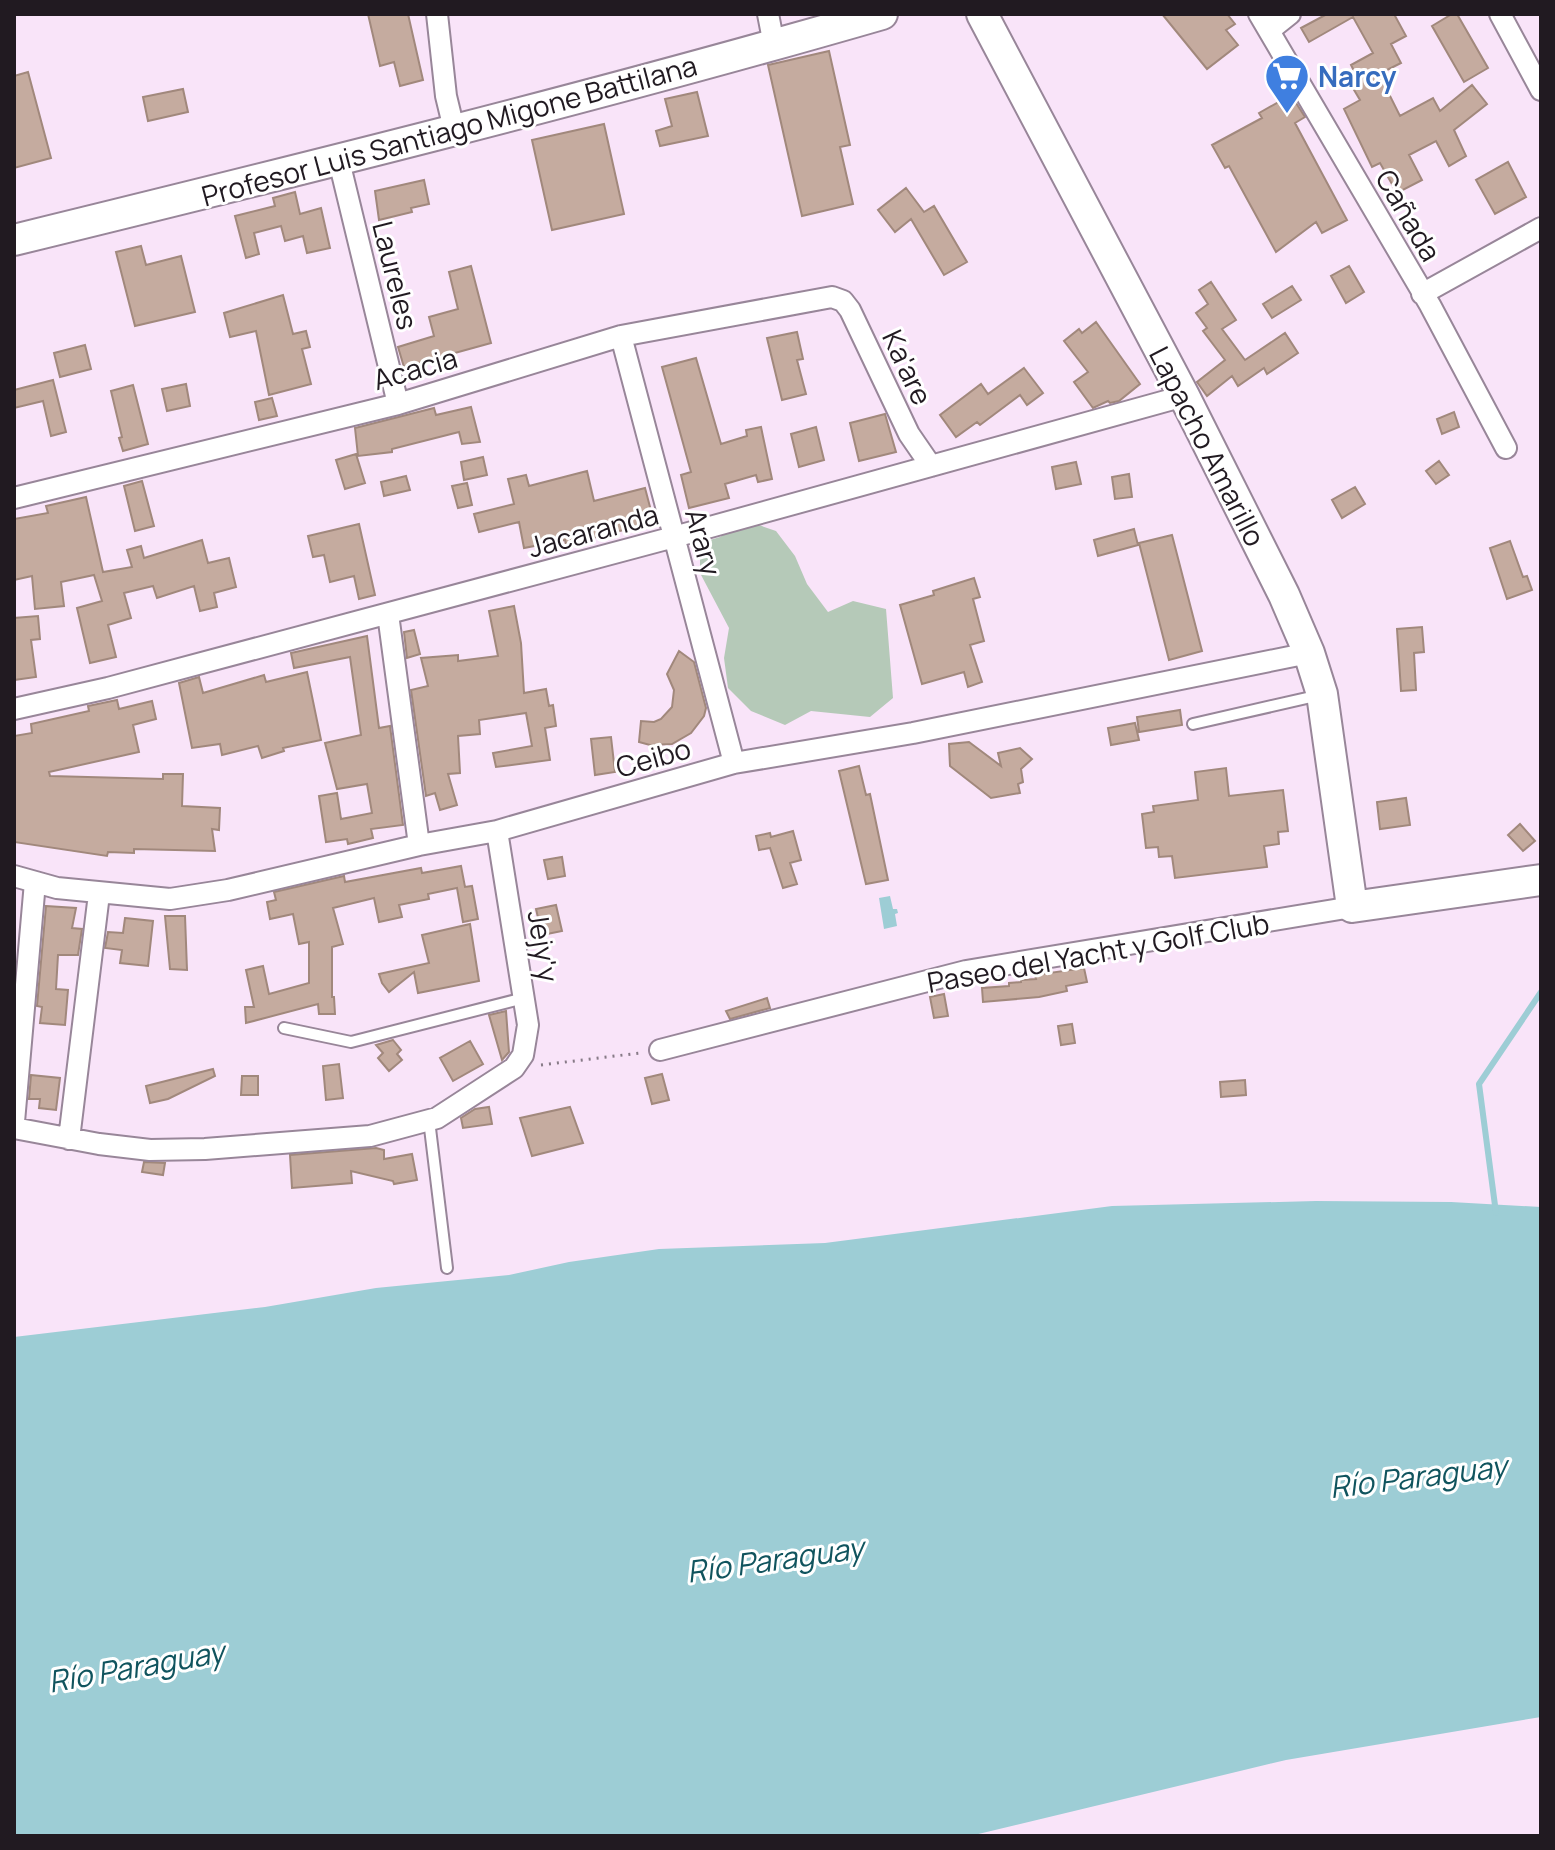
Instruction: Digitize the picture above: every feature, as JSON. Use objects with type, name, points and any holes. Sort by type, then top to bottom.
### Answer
[{"type":"main road","name":"Profesor Luis Santiago Migone Battilana","points":[[14,240],[339,161],[882,14]]},
{"type":"main road","name":"Lapacho Amarillo","points":[[982,14],[1184,396],[1284,595],[1309,653],[1322,694],[1352,907]]},
{"type":"main road","name":"Paseo del Yacht y Golf Club","points":[[1352,907],[1541,880]]},
{"type":"street","points":[[437,14],[446,96],[454,129]]},
{"type":"street","points":[[768,14],[774,45]]},
{"type":"street","points":[[1265,22],[1290,14]]},
{"type":"street","points":[[1500,14],[1541,90]]},
{"type":"street","name":"Cañada","points":[[1265,22],[1422,294],[1506,448]]},
{"type":"street","name":"Laureles","points":[[339,161],[398,404]]},
{"type":"street","points":[[1422,294],[1541,228]]},
{"type":"street","name":"Acacia","points":[[14,498],[398,404],[621,336],[832,297]]},
{"type":"street","name":"Ka'are","points":[[832,297],[843,301],[850,310],[909,434],[931,466]]},
{"type":"street","name":"Arary","points":[[621,336],[734,763]]},
{"type":"street","name":"Jacaranda","points":[[14,709],[108,688],[388,614],[1184,396]]},
{"type":"street","points":[[388,614],[419,845]]},
{"type":"street","name":"Ceibo","points":[[14,876],[57,888],[99,894],[170,899],[199,895],[419,845],[497,831],[734,763],[913,733],[1309,653]]},
{"type":"street","name":"Jejy'y","points":[[497,831],[528,1040],[514,1068]]},
{"type":"street","points":[[14,1122],[35,882]]},
{"type":"street","points":[[69,1139],[99,894]]},
{"type":"street","name":"Paseo del Yacht y Golf Club","points":[[660,1050],[966,971],[1352,907]]},
{"type":"street","points":[[14,1128],[150,1150],[205,1149],[370,1136],[437,1118],[514,1068]]},
{"type":"lane","points":[[1193,724],[1322,694]]},
{"type":"lane","points":[[284,1028],[351,1042],[524,998]]},
{"type":"lane","points":[[429,1120],[447,1268]]},
{"type":"path","points":[[514,1068],[660,1050]]},
{"type":"shaded area","points":[[747,521],[776,531],[795,556],[807,584],[828,612],[853,601],[886,609],[893,698],[870,717],[811,711],[785,725],[751,711],[728,688],[724,658],[729,628],[700,573],[700,543],[720,537]]},
{"type":"water","points":[[890,896],[893,909],[897,909],[898,913],[895,914],[897,926],[884,929],[879,898]]},
{"type":"water","name":"Río Paraguay","points":[[1316,1201],[1451,1202],[1541,1207],[1541,1717],[1286,1760],[970,1836],[14,1836],[14,1337],[265,1307],[376,1288],[509,1275],[569,1262],[659,1249],[825,1243],[1112,1206]]},
{"type":"building","points":[[368,14],[408,14],[423,80],[400,86],[394,62],[380,66]]},
{"type":"building","points":[[1162,14],[1227,14],[1235,24],[1226,30],[1238,45],[1207,69]]},
{"type":"building","points":[[1327,14],[1394,14],[1406,36],[1391,44],[1401,63],[1379,74],[1400,116],[1433,98],[1440,111],[1472,85],[1487,104],[1454,130],[1466,156],[1449,166],[1436,141],[1409,155],[1422,180],[1397,193],[1380,163],[1372,167],[1344,109],[1360,100],[1347,78],[1355,73],[1351,65],[1373,53],[1353,17],[1309,42],[1301,28]]},
{"type":"building","points":[[1457,14],[1488,68],[1464,82],[1432,26]]},
{"type":"building","points":[[829,51],[850,145],[840,147],[853,204],[802,216],[768,65]]},
{"type":"building","points":[[28,72],[51,158],[14,168],[14,76]]},
{"type":"building","points":[[183,89],[188,112],[148,121],[143,97]]},
{"type":"building","points":[[697,92],[708,136],[660,146],[656,131],[672,126],[665,99]]},
{"type":"building","points":[[1291,95],[1305,117],[1295,123],[1347,220],[1322,233],[1316,222],[1276,252],[1229,166],[1225,168],[1212,145],[1262,118],[1259,113]]},
{"type":"building","points":[[604,124],[624,214],[552,230],[532,140]]},
{"type":"building","points":[[1508,162],[1526,197],[1495,214],[1476,180]]},
{"type":"building","points":[[424,180],[429,204],[411,208],[412,212],[379,220],[375,191]]},
{"type":"building","points":[[906,188],[924,212],[934,206],[967,262],[944,275],[911,219],[895,232],[878,210]]},
{"type":"building","points":[[295,192],[300,214],[321,208],[330,248],[307,253],[303,236],[285,241],[281,226],[254,233],[259,254],[246,258],[235,216],[275,206],[273,198]]},
{"type":"building","points":[[141,246],[146,265],[181,256],[195,312],[135,326],[116,252]]},
{"type":"building","points":[[471,266],[491,343],[404,367],[398,347],[434,336],[429,317],[458,309],[449,272]]},
{"type":"building","points":[[1349,266],[1364,292],[1346,303],[1331,276]]},
{"type":"building","points":[[1211,282],[1236,320],[1222,329],[1245,360],[1285,333],[1298,353],[1267,374],[1264,368],[1238,386],[1232,376],[1207,396],[1197,382],[1225,360],[1203,331],[1207,328],[1196,313],[1208,304],[1199,290]]},
{"type":"building","points":[[1292,286],[1301,300],[1272,318],[1263,304]]},
{"type":"building","points":[[283,295],[293,334],[306,331],[310,347],[302,349],[311,384],[269,395],[256,331],[230,337],[224,313]]},
{"type":"building","points":[[1096,322],[1140,384],[1119,401],[1108,401],[1093,408],[1074,382],[1088,372],[1064,341],[1079,329],[1082,333]]},
{"type":"building","points":[[797,332],[803,359],[797,360],[806,394],[782,400],[767,338]]},
{"type":"building","points":[[85,345],[91,369],[60,377],[54,353]]},
{"type":"building","points":[[696,358],[721,444],[747,436],[746,430],[761,427],[772,479],[758,482],[756,475],[725,484],[729,498],[689,508],[681,475],[691,472],[662,367]]},
{"type":"building","points":[[1024,368],[1043,393],[1027,405],[1020,395],[980,425],[977,422],[956,437],[940,415],[981,384],[988,394]]},
{"type":"building","points":[[53,380],[66,432],[51,436],[43,401],[14,408],[14,390]]},
{"type":"building","points":[[186,384],[190,406],[167,411],[162,389]]},
{"type":"building","points":[[133,385],[148,444],[123,451],[111,391]]},
{"type":"building","points":[[272,398],[277,416],[259,420],[255,402]]},
{"type":"building","points":[[471,407],[480,442],[462,444],[459,432],[392,449],[392,452],[358,456],[355,428],[434,408],[436,415]]},
{"type":"building","points":[[1454,412],[1459,427],[1442,434],[1437,419]]},
{"type":"building","points":[[885,414],[896,452],[859,461],[850,423]]},
{"type":"building","points":[[816,427],[824,460],[799,467],[791,434]]},
{"type":"building","points":[[356,454],[365,483],[345,489],[336,460]]},
{"type":"building","points":[[483,457],[487,475],[464,480],[461,462]]},
{"type":"building","points":[[1439,461],[1449,475],[1436,484],[1426,471]]},
{"type":"building","points":[[1076,462],[1081,484],[1056,489],[1052,467]]},
{"type":"building","points":[[587,471],[594,501],[645,488],[654,522],[566,545],[565,540],[524,548],[519,522],[479,532],[474,514],[514,504],[508,479],[526,475],[529,486]]},
{"type":"building","points":[[1129,474],[1132,497],[1115,499],[1112,477]]},
{"type":"building","points":[[406,476],[410,490],[384,496],[381,482]]},
{"type":"building","points":[[142,481],[154,526],[135,531],[124,486]]},
{"type":"building","points":[[467,483],[472,505],[458,508],[452,486]]},
{"type":"building","points":[[1355,487],[1365,504],[1342,518],[1332,500]]},
{"type":"building","points":[[86,497],[103,572],[132,567],[127,550],[141,546],[144,558],[202,540],[208,563],[229,558],[236,587],[214,593],[217,607],[200,611],[194,586],[157,598],[153,586],[124,593],[131,618],[108,625],[116,657],[90,663],[77,608],[102,601],[94,575],[61,582],[64,606],[35,609],[32,576],[14,580],[14,519],[48,513],[46,506]]},
{"type":"building","points":[[359,524],[375,595],[359,599],[354,576],[330,582],[324,555],[313,557],[308,536]]},
{"type":"building","points":[[1134,529],[1138,545],[1098,556],[1094,540]]},
{"type":"building","points":[[1172,535],[1202,651],[1169,660],[1139,543]]},
{"type":"building","points":[[1510,541],[1523,577],[1527,576],[1532,590],[1507,599],[1490,548]]},
{"type":"building","points":[[974,578],[980,597],[973,599],[984,641],[970,645],[982,682],[968,687],[964,672],[922,684],[900,605]]},
{"type":"building","points":[[514,606],[521,643],[524,693],[546,689],[549,706],[553,705],[556,726],[545,728],[550,760],[496,767],[493,753],[532,746],[526,713],[479,720],[480,734],[458,736],[460,773],[448,774],[457,805],[440,810],[435,793],[426,796],[411,690],[428,686],[421,658],[458,655],[458,661],[498,656],[489,611]]},
{"type":"building","points":[[38,616],[40,639],[31,640],[36,677],[14,680],[14,618]]},
{"type":"building","points":[[1422,627],[1424,652],[1414,653],[1416,690],[1401,691],[1397,629]]},
{"type":"building","points":[[414,630],[420,654],[407,658],[404,632]]},
{"type":"building","points":[[367,636],[379,728],[390,726],[403,825],[371,829],[373,838],[348,844],[347,839],[326,842],[319,796],[337,793],[341,819],[372,813],[367,784],[337,789],[325,743],[361,735],[350,657],[294,668],[291,653]]},
{"type":"building","points":[[679,651],[694,662],[706,708],[704,716],[691,733],[672,744],[639,742],[641,721],[661,719],[672,707],[674,690],[667,674]]},
{"type":"building","points":[[307,672],[321,740],[283,748],[284,751],[262,758],[258,746],[222,755],[220,744],[192,748],[179,683],[199,677],[203,693],[264,675],[266,682]]},
{"type":"building","points":[[117,700],[119,709],[152,701],[156,719],[133,725],[139,752],[49,772],[50,776],[163,779],[163,774],[183,774],[182,806],[220,808],[219,830],[212,829],[215,851],[134,849],[134,853],[108,852],[107,856],[14,842],[14,736],[32,733],[31,724],[89,711],[88,706]]},
{"type":"building","points":[[1180,710],[1182,725],[1139,732],[1137,717]]},
{"type":"building","points":[[1135,723],[1139,740],[1111,745],[1108,728]]},
{"type":"building","points":[[611,737],[615,772],[595,775],[591,739]]},
{"type":"building","points":[[969,742],[1001,766],[998,753],[1020,748],[1032,759],[1021,769],[1023,782],[1018,784],[1020,793],[991,798],[950,766],[949,744]]},
{"type":"building","points":[[859,766],[866,795],[870,794],[888,880],[866,884],[839,771]]},
{"type":"building","points":[[1226,768],[1229,796],[1283,790],[1288,831],[1278,832],[1279,844],[1264,846],[1267,867],[1175,878],[1172,856],[1159,857],[1158,847],[1146,848],[1142,814],[1154,812],[1153,806],[1198,800],[1195,772]]},
{"type":"building","points":[[1406,798],[1410,825],[1380,829],[1377,802]]},
{"type":"building","points":[[1520,824],[1535,841],[1523,851],[1508,835]]},
{"type":"building","points":[[793,831],[801,860],[790,863],[797,884],[783,888],[770,848],[759,850],[756,836],[770,833],[771,837]]},
{"type":"building","points":[[562,857],[565,876],[548,879],[544,860]]},
{"type":"building","points":[[461,866],[465,887],[472,886],[478,919],[463,922],[457,888],[428,894],[429,899],[399,905],[402,917],[379,922],[374,898],[333,908],[343,944],[332,947],[335,1014],[319,1014],[318,1004],[246,1023],[245,1007],[254,1007],[246,970],[263,966],[269,994],[309,983],[309,942],[299,944],[293,914],[270,919],[267,902],[276,900],[274,892],[344,876],[345,882],[421,868],[422,873]]},
{"type":"building","points":[[556,905],[562,931],[542,935],[536,909]]},
{"type":"building","points":[[46,906],[76,908],[72,928],[82,929],[78,955],[58,955],[56,989],[68,990],[65,1025],[40,1023],[42,1007],[37,1006]]},
{"type":"building","points":[[165,916],[185,916],[187,970],[170,969]]},
{"type":"building","points":[[125,918],[153,921],[148,966],[120,963],[122,950],[105,948],[108,932],[123,933]]},
{"type":"building","points":[[470,924],[479,981],[418,993],[414,972],[389,992],[382,983],[379,974],[429,963],[422,935]]},
{"type":"building","points":[[1084,968],[1087,982],[1066,986],[1067,991],[983,1002],[982,988],[1009,986],[1009,983],[1036,979],[1035,975]]},
{"type":"building","points":[[944,994],[948,1016],[934,1018],[930,997]]},
{"type":"building","points":[[767,998],[770,1008],[730,1019],[726,1011]]},
{"type":"building","points":[[506,1011],[509,1052],[502,1060],[489,1015]]},
{"type":"building","points":[[1072,1024],[1075,1043],[1061,1045],[1058,1026]]},
{"type":"building","points":[[393,1040],[401,1050],[397,1054],[402,1060],[389,1071],[378,1058],[383,1053],[376,1045]]},
{"type":"building","points":[[470,1041],[483,1064],[453,1081],[440,1058]]},
{"type":"building","points":[[339,1064],[343,1098],[326,1100],[323,1066]]},
{"type":"building","points":[[213,1069],[215,1076],[168,1099],[150,1103],[146,1086]]},
{"type":"building","points":[[662,1074],[669,1100],[652,1104],[645,1078]]},
{"type":"building","points":[[31,1075],[60,1078],[56,1110],[39,1108],[40,1099],[29,1099]]},
{"type":"building","points":[[242,1076],[258,1076],[258,1095],[241,1095]]},
{"type":"building","points":[[1245,1080],[1246,1095],[1221,1097],[1220,1082]]},
{"type":"building","points":[[489,1107],[492,1124],[463,1128],[461,1118],[475,1109]]},
{"type":"building","points":[[570,1107],[583,1143],[532,1156],[520,1118]]},
{"type":"building","points":[[376,1148],[384,1150],[384,1159],[412,1154],[417,1180],[394,1184],[393,1181],[351,1171],[352,1183],[292,1188],[290,1155]]},
{"type":"building","points":[[144,1162],[165,1163],[163,1175],[142,1172]]},
{"type":"waterway","points":[[1496,1213],[1479,1084],[1541,992]]},
{"type":"place","name":"Narcy","points":[[1287,115]]}]
